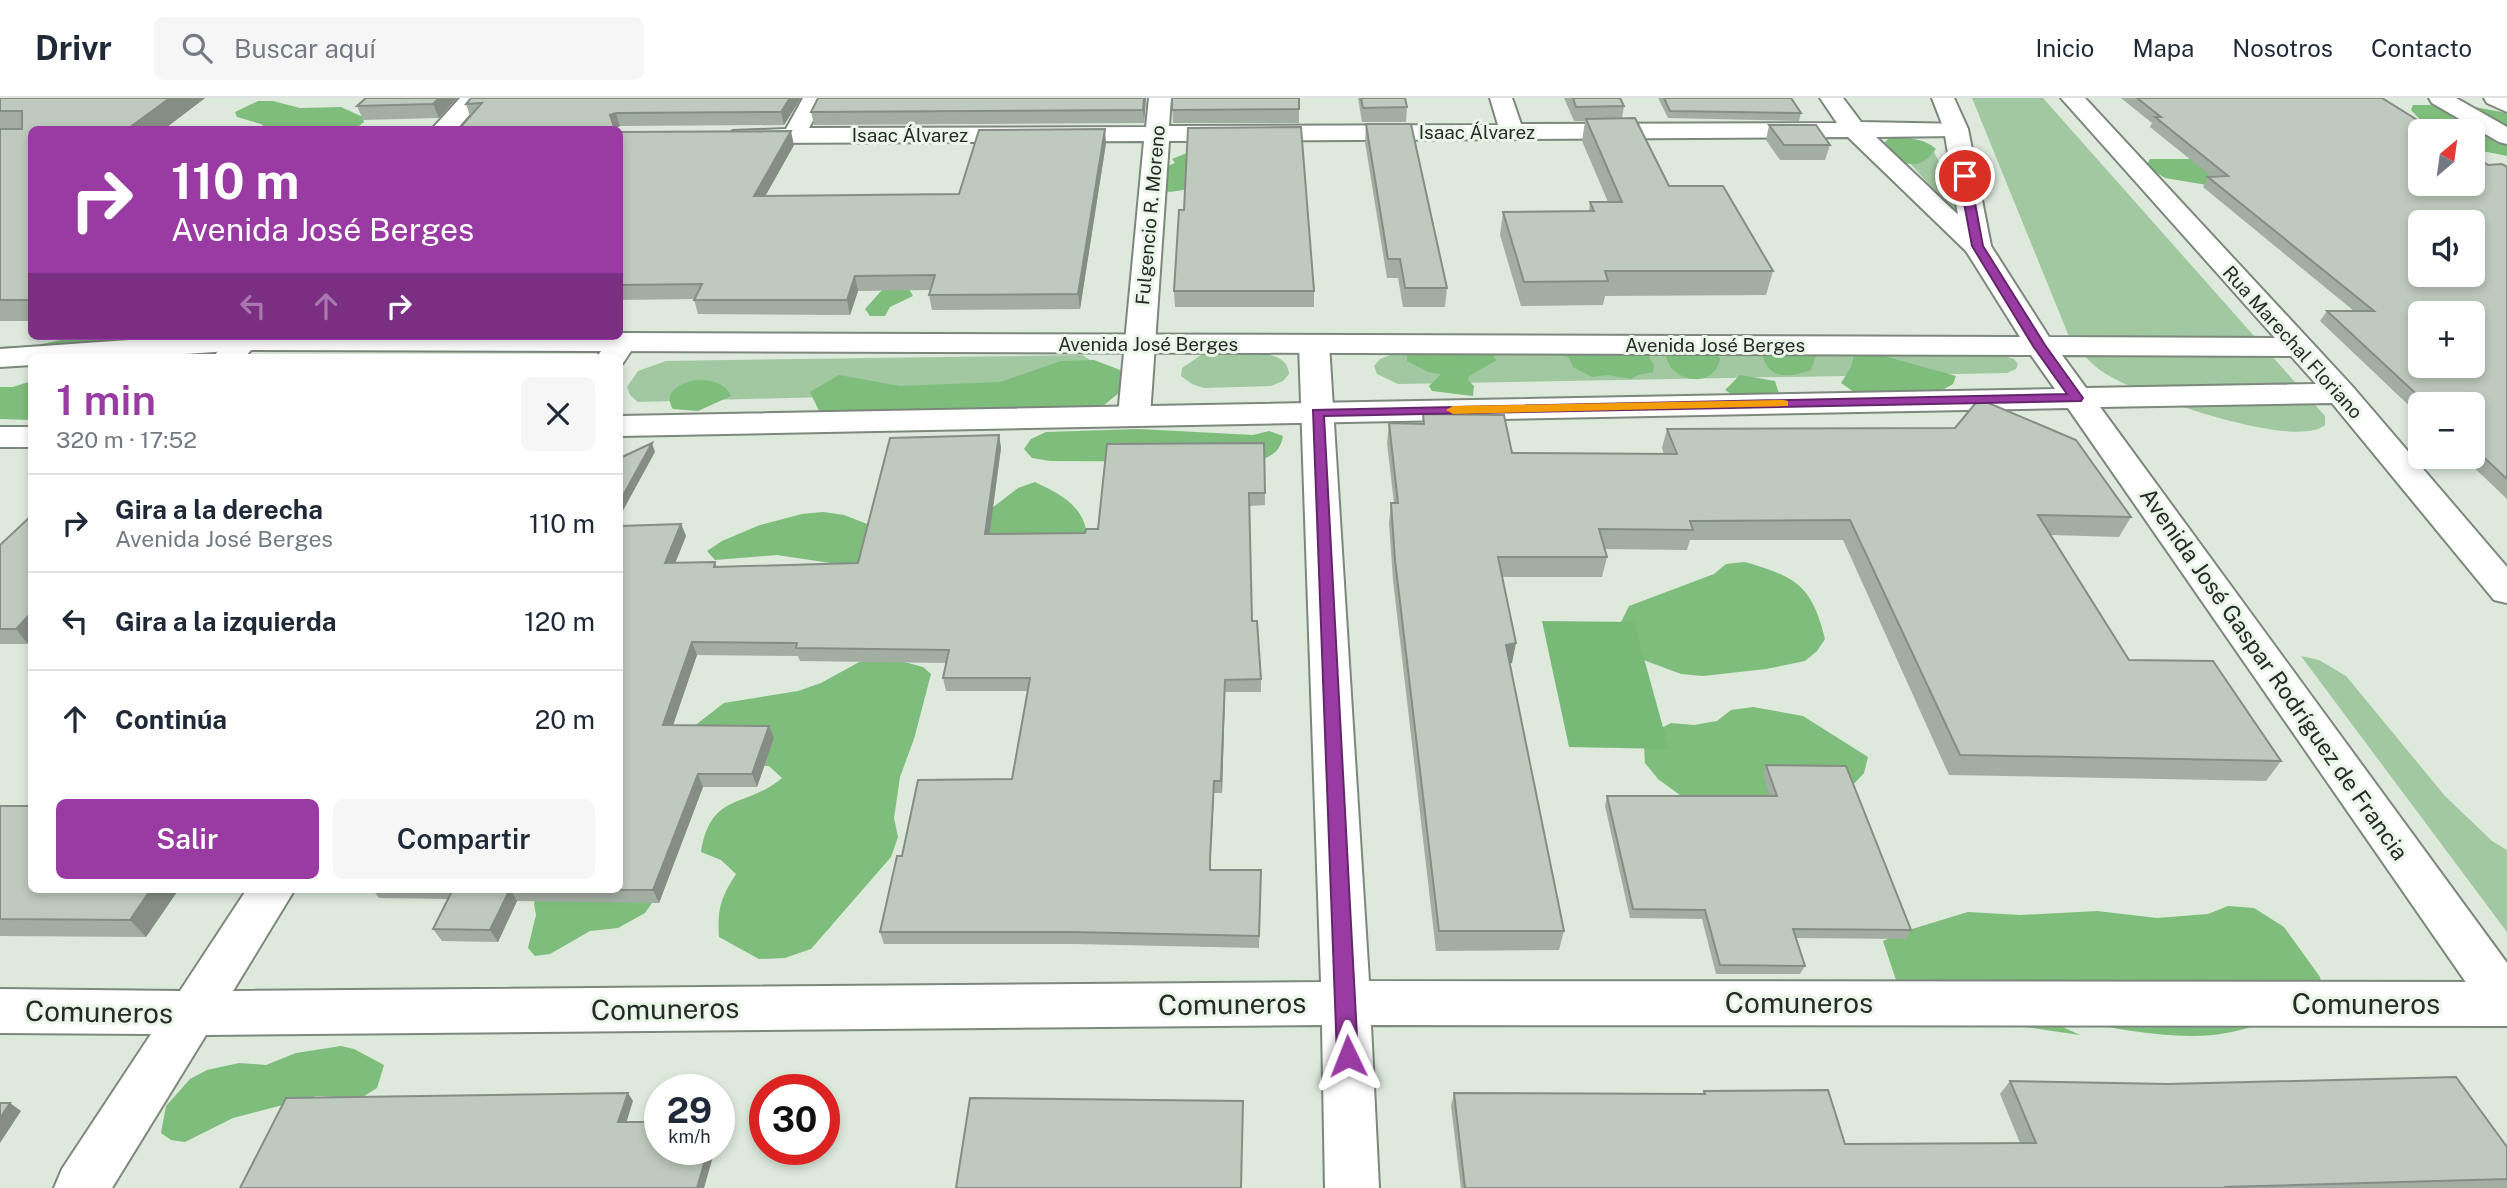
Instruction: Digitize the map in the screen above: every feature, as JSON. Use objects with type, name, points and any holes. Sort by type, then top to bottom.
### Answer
[{"type":"main road","points":[[447,126],[472,98]]},
{"type":"main road","points":[[794,135],[814,98]]},
{"type":"main road","name":"Fulgencio R. Moreno","points":[[1134,416],[1160,98]]},
{"type":"main road","points":[[1501,98],[1513,132]]},
{"type":"main road","points":[[1831,98],[1855,130],[1977,246]]},
{"type":"main road","points":[[1943,98],[1956,129],[1977,246]]},
{"type":"main road","name":"Rua Marechal Floriano","points":[[2072,98],[2341,393],[2507,591]]},
{"type":"main road","points":[[2440,98],[2507,136]]},
{"type":"main road","points":[[2495,98],[2507,105]]},
{"type":"main road","name":"Isaac Álvarez","points":[[713,136],[1956,129]]},
{"type":"main road","name":"Avenida José Gaspar Rodríguez de Francia","points":[[1977,246],[2040,346],[2507,1003]]},
{"type":"main road","name":"Avenida José Berges","points":[[74,354],[240,345],[617,350],[1140,344],[2297,347]]},
{"type":"main road","points":[[1314,344],[1346,1003],[1352,1188]]},
{"type":"main road","name":"Avenida José Berges","points":[[0,358],[28,356]]},
{"type":"main road","points":[[623,426],[2341,393]]},
{"type":"main road","points":[[0,437],[28,437]]},
{"type":"main road","points":[[81,1188],[269,893]]},
{"type":"main road","name":"Comuneros","points":[[0,1011],[193,1013],[1346,1003],[2507,1003]]},
{"type":"shaded area","points":[[1972,98],[2043,98],[2325,416],[2325,425],[2308,431],[2282,431],[2213,416],[2144,392],[2100,370],[2091,362],[2068,334]]},
{"type":"shaded area","points":[[258,101],[273,101],[300,108],[341,107],[363,117],[364,122],[359,126],[263,126],[237,117],[235,112]]},
{"type":"shaded area","points":[[2413,105],[2464,105],[2507,113],[2507,156],[2485,151],[2485,119],[2420,119],[2411,110]]},
{"type":"shaded area","points":[[1889,138],[1920,140],[1936,149],[1922,162],[1908,164],[1880,147]]},
{"type":"shaded area","points":[[1894,145],[1931,146],[1990,264],[1948,206]]},
{"type":"shaded area","points":[[2204,149],[2229,151],[2207,185],[2165,178],[2146,166],[2150,159],[2189,159]]},
{"type":"shaded area","points":[[1187,153],[1189,189],[1170,192],[1158,189],[1165,167],[1175,163],[1172,159]]},
{"type":"shaded area","points":[[883,289],[909,289],[913,296],[890,307],[885,316],[870,316],[865,309]]},
{"type":"shaded area","points":[[60,340],[133,340],[212,350],[210,354],[28,354],[28,366],[0,363],[0,347],[38,345]]},
{"type":"shaded area","points":[[1407,341],[1496,352],[1494,357],[1497,360],[1469,376],[1468,380],[1474,386],[1473,396],[1432,391],[1429,386],[1441,374],[1428,372],[1407,361]]},
{"type":"shaded area","points":[[1771,349],[1817,353],[1811,370],[1782,375],[1770,370],[1766,364],[1763,356]]},
{"type":"shaded area","points":[[1708,350],[1720,358],[1710,375],[1701,379],[1692,379],[1675,371],[1666,354]]},
{"type":"shaded area","points":[[1560,351],[1655,351],[1649,357],[1654,365],[1653,372],[1631,379],[1608,375],[1592,377],[1573,367],[1569,358]]},
{"type":"shaded area","points":[[1855,351],[1873,353],[1956,376],[1953,384],[1944,389],[1890,402],[1854,392],[1841,383],[1851,367]]},
{"type":"shaded area","points":[[1991,352],[2014,359],[2018,364],[2016,369],[2007,373],[1398,384],[1377,374],[1374,366],[1380,359],[1393,354]]},
{"type":"shaded area","points":[[1082,355],[1100,366],[1080,390],[638,402],[630,395],[627,387],[638,371],[666,361]]},
{"type":"shaded area","points":[[1201,355],[1270,355],[1283,361],[1289,374],[1283,381],[1271,386],[1204,388],[1181,376],[1182,368]]},
{"type":"shaded area","points":[[1094,360],[1120,370],[1124,389],[1104,405],[1074,418],[819,411],[810,392],[839,375],[900,386],[1000,382],[1061,361]]},
{"type":"shaded area","points":[[1740,375],[1775,381],[1781,400],[1739,399],[1725,390]]},
{"type":"shaded area","points":[[696,380],[712,381],[721,385],[731,396],[698,411],[673,409],[670,403],[671,393],[679,386]]},
{"type":"shaded area","points":[[28,382],[28,420],[0,419],[0,387],[13,387]]},
{"type":"shaded area","points":[[1139,429],[1253,435],[1269,431],[1283,436],[1274,454],[1255,462],[1050,461],[1032,458],[1024,449],[1031,439],[1046,432]]},
{"type":"shaded area","points":[[1035,482],[1067,500],[1083,521],[1086,530],[1071,554],[837,564],[777,555],[715,560],[707,551],[722,541],[760,525],[802,514],[823,512],[844,515],[875,527],[992,508],[1018,488]]},
{"type":"shaded area","points":[[1745,562],[1790,579],[1808,595],[1825,639],[1817,651],[1805,661],[1766,669],[1703,676],[1681,674],[1638,658],[1616,632],[1629,606],[1714,574],[1726,564]]},
{"type":"shaded area","points":[[1542,621],[1634,622],[1669,749],[1569,747]]},
{"type":"shaded area","points":[[2301,656],[2319,660],[2346,676],[2445,796],[2492,841],[2507,850],[2507,932]]},
{"type":"shaded area","points":[[886,657],[923,667],[931,674],[914,739],[900,777],[894,818],[898,837],[891,857],[811,949],[785,958],[759,959],[719,937],[721,904],[736,874],[721,860],[701,852],[713,819],[722,810],[769,788],[782,778],[769,766],[723,765],[689,730],[724,703],[798,691],[821,683],[861,661]]},
{"type":"shaded area","points":[[1753,707],[1803,716],[1868,757],[1864,773],[1852,786],[1695,806],[1658,779],[1645,763],[1644,746],[1654,732],[1671,723],[1694,725],[1717,721],[1731,710]]},
{"type":"shaded area","points":[[657,881],[652,903],[645,913],[618,928],[590,931],[550,954],[535,956],[528,948],[536,915],[534,904],[537,893],[623,893],[623,888]]},
{"type":"shaded area","points":[[2228,906],[2254,908],[2284,927],[2320,977],[2325,999],[2256,1026],[2213,1035],[2147,1033],[2037,1015],[2080,1035],[1914,1011],[1898,986],[1883,941],[1902,932],[1968,912],[2020,915],[2097,911],[2157,918],[2208,914]]},
{"type":"shaded area","points":[[341,1046],[354,1049],[384,1065],[377,1088],[361,1098],[317,1096],[233,1118],[185,1142],[171,1140],[161,1133],[166,1106],[190,1079],[207,1070],[239,1063],[266,1065],[296,1053]]},
{"type":"building","points":[[0,98],[170,98],[132,126],[28,126],[28,300],[0,300],[0,129],[22,129],[22,111],[0,111]]},
{"type":"building","points":[[366,98],[439,98],[433,104],[357,106]]},
{"type":"building","points":[[471,98],[790,98],[781,112],[616,113],[610,115],[614,126],[462,126],[482,103],[466,104]]},
{"type":"building","points":[[818,98],[1144,98],[1143,110],[811,112]]},
{"type":"building","points":[[1172,98],[1299,98],[1299,109],[1172,110]]},
{"type":"building","points":[[1361,98],[1405,98],[1407,107],[1363,108]]},
{"type":"building","points":[[1573,98],[1620,98],[1624,106],[1576,107]]},
{"type":"building","points":[[1664,98],[1791,98],[1801,113],[1670,111]]},
{"type":"building","points":[[2137,98],[2382,98],[2416,119],[2408,119],[2408,196],[2485,196],[2485,163],[2507,167],[2507,479],[2485,458],[2485,392],[2414,392],[2327,311],[2374,311],[2208,177],[2228,176],[2155,117],[2161,117]]},
{"type":"building","points":[[1635,118],[1669,186],[1723,186],[1773,271],[1605,271],[1608,281],[1524,282],[1503,212],[1594,211],[1590,202],[1622,202],[1586,119]]},
{"type":"building","points":[[1366,124],[1411,124],[1447,288],[1405,288],[1400,259],[1388,259]]},
{"type":"building","points":[[1769,125],[1816,125],[1830,145],[1784,145]]},
{"type":"building","points":[[1301,127],[1314,291],[1174,291],[1179,210],[1184,210],[1188,128]]},
{"type":"building","points":[[1105,129],[1078,294],[929,295],[935,275],[855,276],[847,300],[694,300],[702,284],[623,285],[623,132],[791,131],[754,196],[959,194],[979,130]]},
{"type":"building","points":[[1979,399],[2076,440],[2131,517],[2038,515],[2129,660],[2213,661],[2281,761],[1960,755],[1850,520],[1690,521],[1693,530],[1599,529],[1607,557],[1498,557],[1516,643],[1506,645],[1564,931],[1439,931],[1395,560],[1391,503],[1398,503],[1389,423],[1424,424],[1423,414],[1504,415],[1512,453],[1677,454],[1667,429],[1955,428]]},
{"type":"building","points":[[999,435],[985,534],[1085,533],[1086,529],[1098,529],[1107,444],[1264,443],[1265,493],[1249,493],[1252,621],[1257,621],[1261,679],[1225,680],[1221,781],[1214,781],[1210,859],[1210,870],[1261,870],[1259,936],[880,932],[897,856],[902,856],[918,780],[1012,779],[1030,678],[943,678],[949,650],[796,648],[797,643],[692,642],[663,725],[769,726],[752,774],[698,774],[653,890],[623,890],[623,526],[681,524],[665,563],[715,562],[714,567],[858,563],[890,438]]},
{"type":"building","points":[[652,443],[623,496],[623,457]]},
{"type":"building","points":[[28,519],[28,616],[16,629],[0,629],[0,545]]},
{"type":"building","points":[[1766,765],[1846,766],[1911,930],[1793,929],[1805,966],[1720,965],[1705,910],[1633,909],[1607,796],[1777,796]]},
{"type":"building","points":[[0,806],[28,806],[28,893],[148,893],[130,920],[0,919]]},
{"type":"building","points":[[451,893],[508,893],[490,930],[433,929]]},
{"type":"building","points":[[2456,1077],[2507,1147],[2507,1179],[2227,1188],[1465,1188],[1454,1093],[1705,1094],[1704,1091],[1828,1090],[1845,1144],[2036,1143],[2010,1081],[2168,1084]]},
{"type":"building","points":[[628,1093],[618,1122],[644,1122],[644,1165],[704,1165],[697,1188],[240,1188],[286,1098]]},
{"type":"building","points":[[970,1098],[1243,1101],[1241,1188],[956,1188]]},
{"type":"building","points":[[0,1103],[10,1103],[0,1118]]},
{"type":"slow traffic","points":[[1453,410],[1784,403]]},
{"type":"route","points":[[1348,1056],[1317,412],[2077,398],[2040,346],[1977,246],[1965,176]]}]
